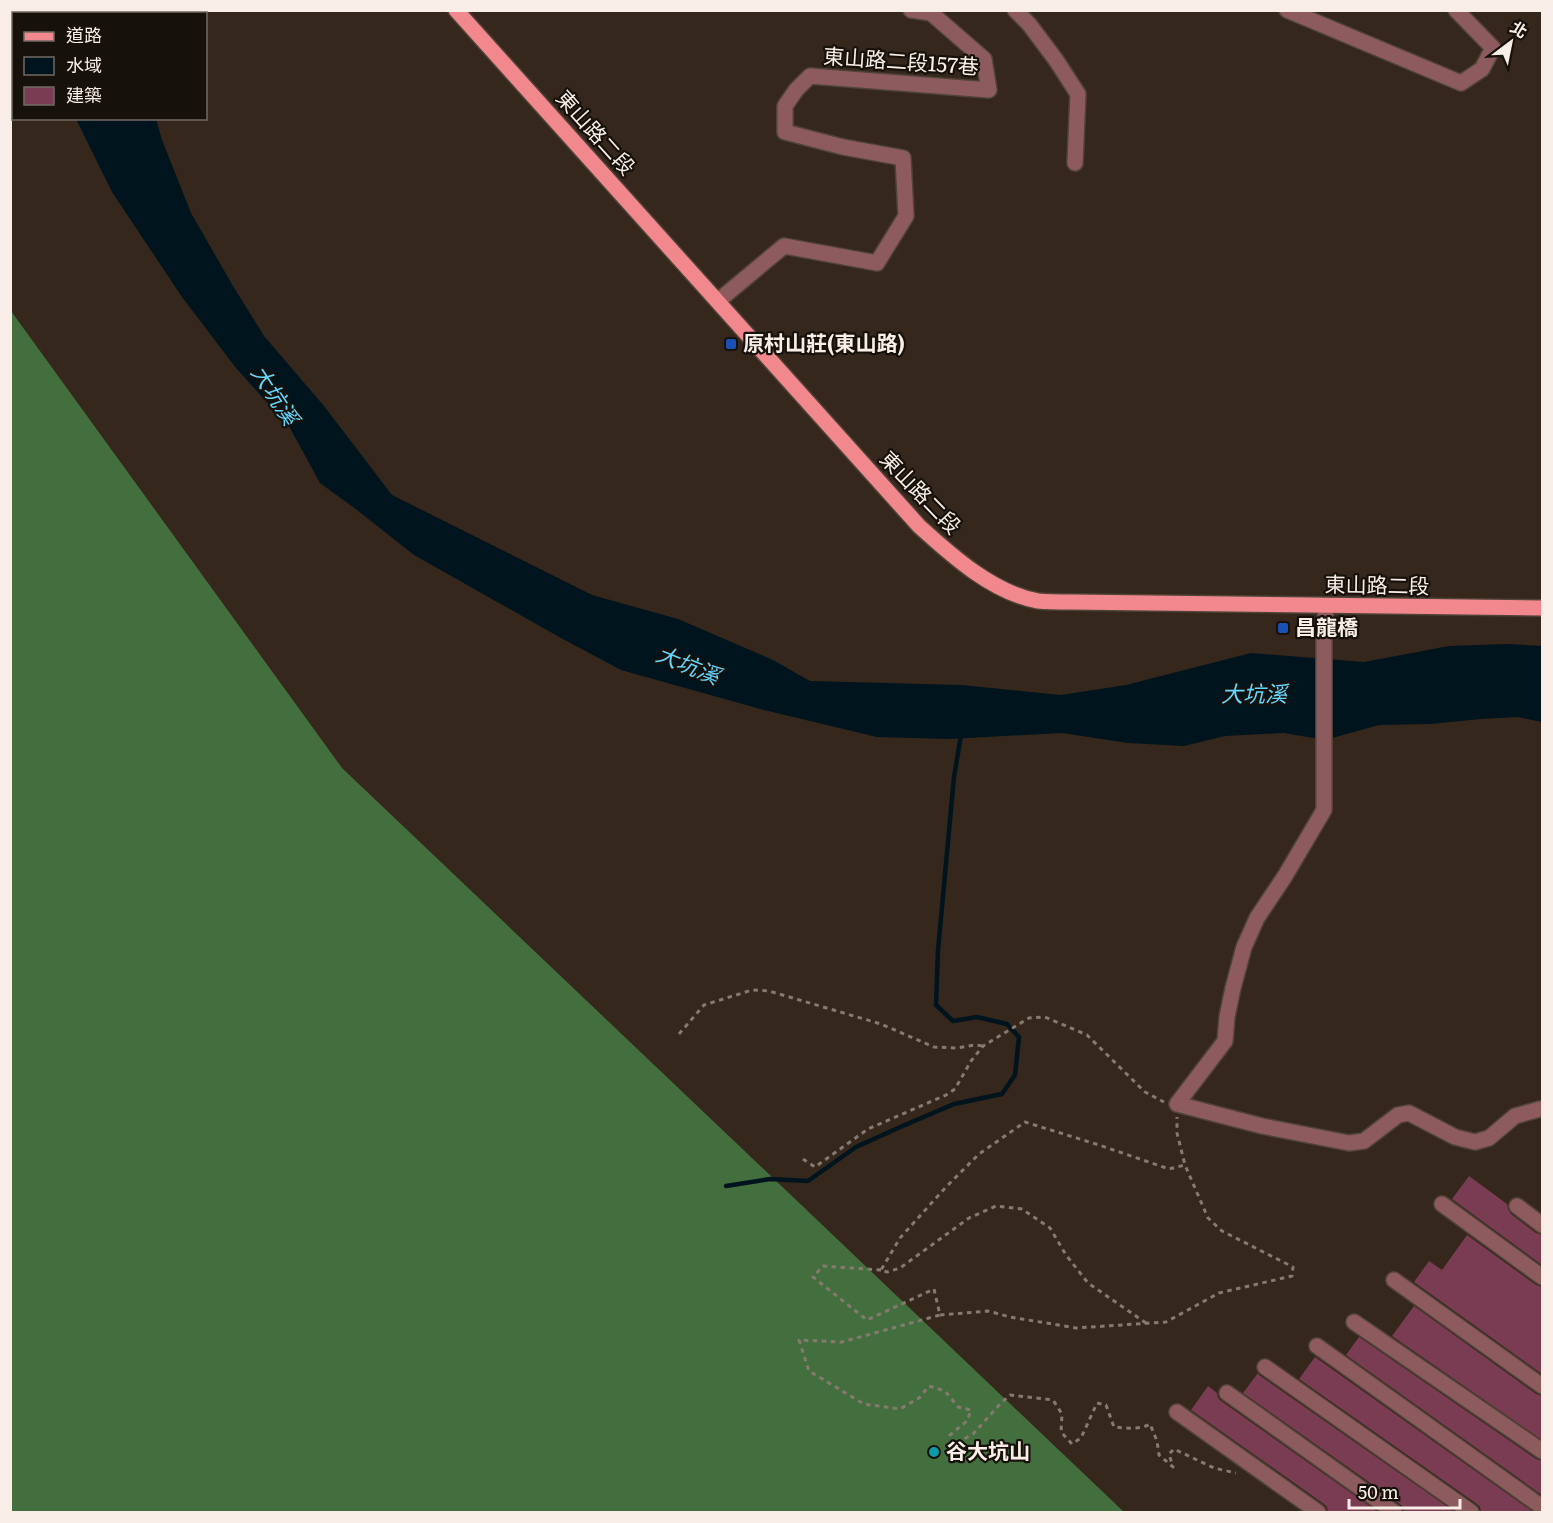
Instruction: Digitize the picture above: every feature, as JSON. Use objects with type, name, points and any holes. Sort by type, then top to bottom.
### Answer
[{"type":"main road","name":"東山路二段","points":[[456,10],[919,526],[983,579],[1038,601],[1542,608]]},
{"type":"street","name":"東山路二段157巷","points":[[718,301],[784,246],[877,263],[906,216],[903,158],[843,147],[785,132],[785,106],[810,76],[988,90],[984,59],[931,13],[911,10]]},
{"type":"street","points":[[1015,10],[1029,24],[1078,94],[1075,163]]},
{"type":"street","points":[[1287,10],[1461,83],[1482,69],[1493,48],[1456,10]]},
{"type":"street","points":[[1326,606],[1324,810],[1257,918],[1244,947],[1227,1017],[1225,1041],[1178,1104],[1262,1126],[1349,1143],[1364,1141],[1398,1115],[1409,1113],[1455,1137],[1475,1142],[1490,1138],[1515,1116],[1542,1109]]},
{"type":"street","points":[[1442,1204],[1542,1277]]},
{"type":"street","points":[[1517,1206],[1542,1225]]},
{"type":"street","points":[[1394,1280],[1542,1386]]},
{"type":"street","points":[[1354,1322],[1542,1451]]},
{"type":"street","points":[[1317,1346],[1542,1507]]},
{"type":"street","points":[[1265,1366],[1471,1512]]},
{"type":"street","points":[[1227,1393],[1394,1512]]},
{"type":"street","points":[[1177,1412],[1318,1512]]},
{"type":"path","points":[[679,1034],[704,1005],[752,990],[769,991],[881,1024],[933,1047],[983,1046]]},
{"type":"path","points":[[803,1159],[815,1167],[868,1129],[946,1095],[955,1089],[971,1061],[983,1046],[1029,1018],[1045,1017],[1087,1035],[1145,1092],[1162,1101],[1178,1104],[1177,1133],[1185,1165],[1208,1218],[1222,1231],[1293,1267],[1292,1276],[1219,1293],[1166,1322],[1076,1328],[988,1311],[940,1314],[842,1342],[799,1340],[809,1371],[864,1404],[900,1409],[919,1398],[929,1386],[945,1391],[958,1407],[971,1410],[967,1421],[950,1435],[953,1445],[973,1434],[1010,1395],[1053,1400],[1062,1414],[1061,1432],[1072,1444],[1081,1438],[1097,1403],[1106,1406],[1114,1427],[1145,1427],[1150,1424],[1157,1441],[1159,1455],[1173,1467],[1169,1454],[1174,1449],[1214,1468],[1246,1475],[1259,1471]]},
{"type":"path","points":[[881,1270],[900,1239],[945,1187],[979,1154],[1024,1122],[1169,1169],[1185,1165]]},
{"type":"path","points":[[940,1314],[934,1289],[867,1320],[813,1277],[822,1266],[887,1272],[900,1268],[969,1218],[996,1206],[1022,1209],[1050,1228],[1066,1255],[1088,1282],[1146,1323]]},
{"type":"green space","points":[[11,311],[342,768],[1124,1512],[11,1512]]},
{"type":"water","points":[[127,10],[128,12],[35,12]]},
{"type":"water","name":"大坑溪","points":[[76,120],[156,120],[191,213],[264,336],[324,406],[392,495],[592,595],[678,619],[773,660],[810,681],[962,685],[1061,695],[1126,685],[1251,653],[1364,662],[1449,646],[1506,644],[1542,646],[1542,722],[1518,717],[1430,724],[1379,725],[1325,740],[1284,733],[1225,736],[1184,746],[1128,743],[1062,733],[950,739],[877,737],[764,710],[621,670],[414,555],[320,483],[290,428],[236,368],[182,297],[112,192]]},
{"type":"building","points":[[1469,1176],[1507,1204],[1511,1214],[1542,1235],[1542,1265],[1452,1199]]},
{"type":"building","points":[[1467,1235],[1542,1287],[1542,1374],[1414,1282],[1429,1261],[1442,1270]]},
{"type":"building","points":[[1414,1306],[1536,1394],[1542,1396],[1542,1440],[1392,1336]]},
{"type":"building","points":[[1359,1337],[1542,1461],[1542,1495],[1346,1355]]},
{"type":"building","points":[[1315,1357],[1533,1512],[1481,1512],[1477,1504],[1299,1379]]},
{"type":"building","points":[[1258,1373],[1455,1512],[1404,1512],[1400,1504],[1243,1393]]},
{"type":"building","points":[[1208,1386],[1217,1393],[1221,1401],[1378,1512],[1328,1512],[1324,1504],[1191,1410]]},
{"type":"waterway","points":[[726,1186],[770,1179],[808,1181],[856,1147],[898,1128],[954,1104],[1002,1094],[1015,1075],[1019,1037],[1007,1024],[977,1017],[953,1021],[936,1005],[938,950],[954,777],[961,735]]},
{"type":"place","name":"原村山莊(東山路)","points":[[731,344]]},
{"type":"place","name":"昌龍橋","points":[[1283,628]]},
{"type":"place","name":"谷大坑山","points":[[934,1452]]}]
